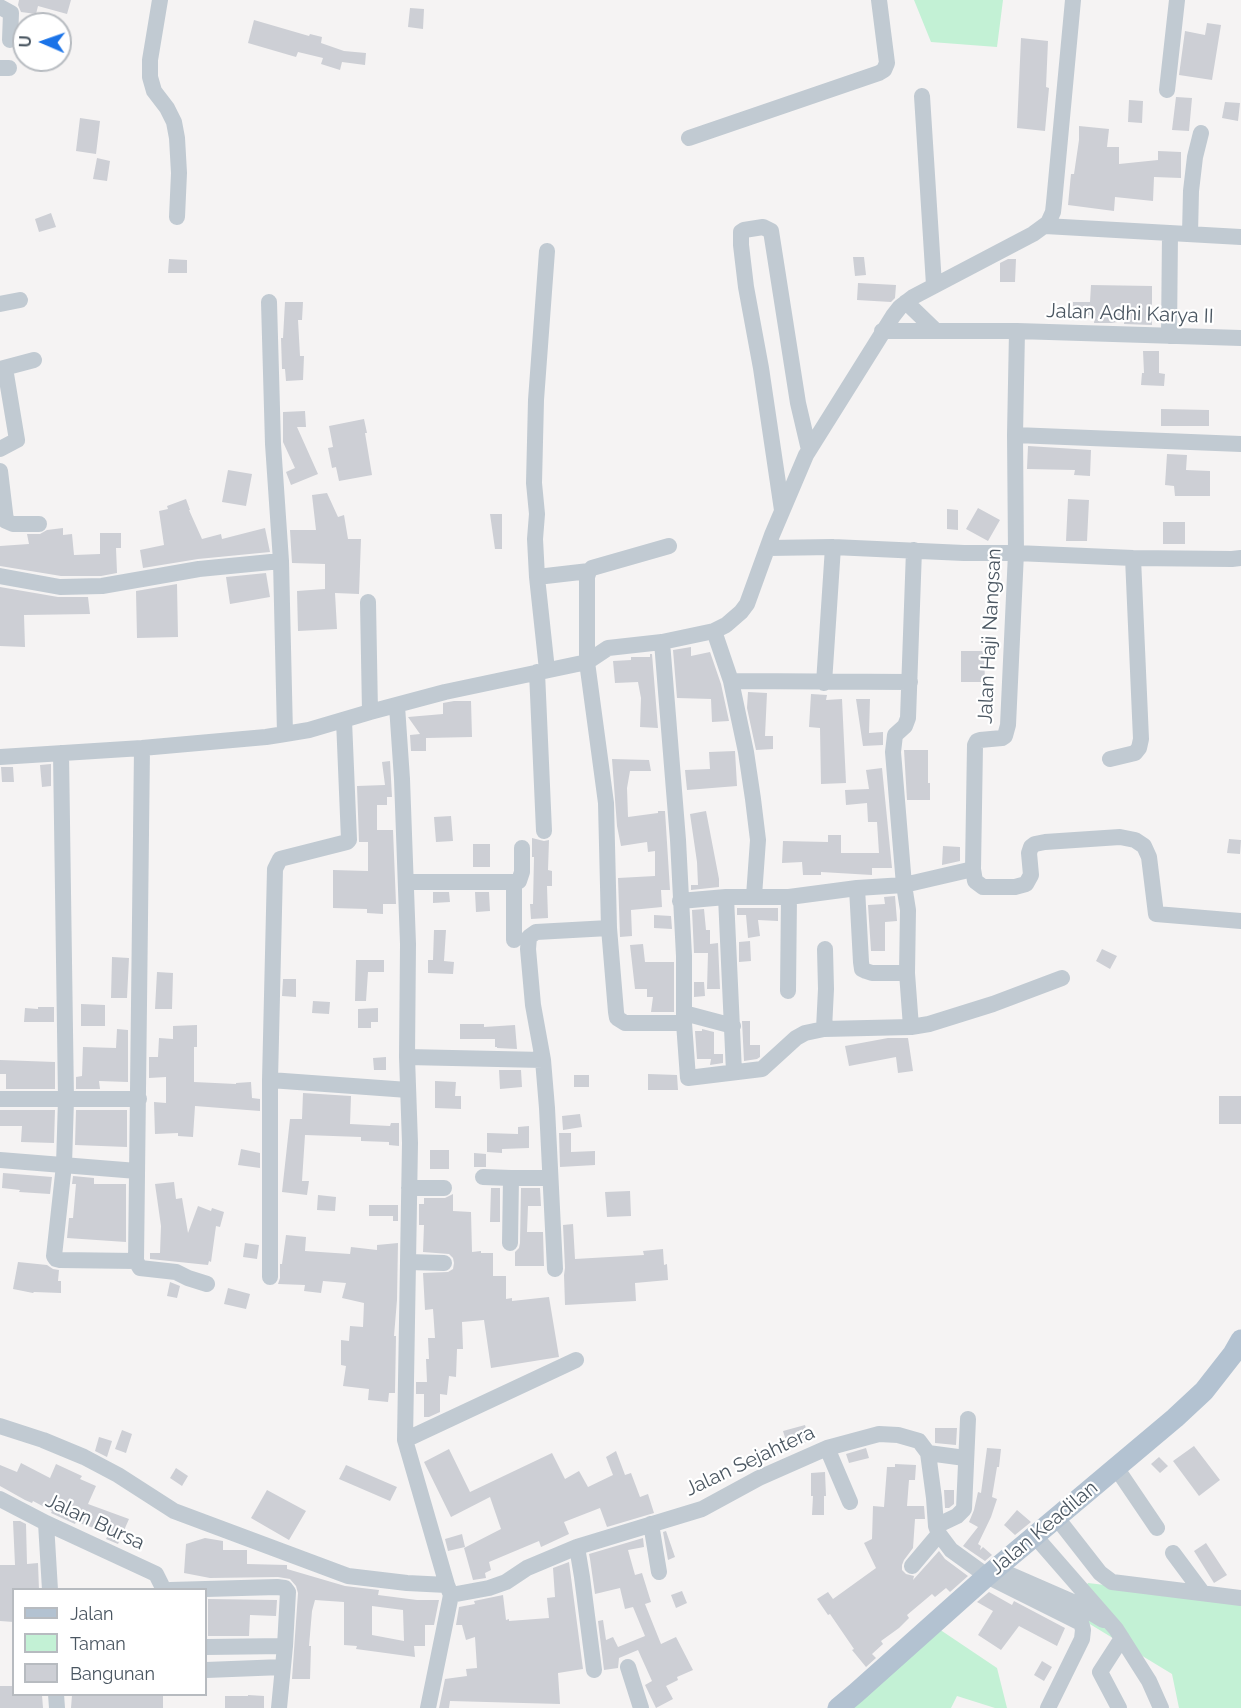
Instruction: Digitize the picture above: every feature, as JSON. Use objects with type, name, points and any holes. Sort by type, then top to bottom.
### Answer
[{"type":"main road","name":"Jalan Keadilan","points":[[838,1708],[858,1701],[991,1572],[1175,1418],[1204,1391],[1241,1340]]},
{"type":"street","points":[[160,0],[150,60],[150,77],[154,91],[174,122],[177,138],[177,217]]},
{"type":"street","points":[[689,138],[884,70],[887,63],[879,0]]},
{"type":"street","points":[[0,758],[142,748],[285,734],[445,692],[587,662],[608,648],[662,642],[714,631],[726,625],[747,604],[798,471],[809,450],[893,316],[906,302],[1045,226],[1051,218],[1073,0]]},
{"type":"street","points":[[1167,90],[1177,0]]},
{"type":"street","points":[[9,7],[10,40]]},
{"type":"street","points":[[922,96],[934,285]]},
{"type":"street","points":[[1190,234],[1191,190],[1201,133]]},
{"type":"street","points":[[782,511],[746,287],[741,238],[741,232],[744,230],[763,226],[771,231],[798,403],[809,450]]},
{"type":"street","points":[[1045,226],[1241,237]]},
{"type":"street","points":[[1169,336],[1170,233]]},
{"type":"street","points":[[544,831],[542,671],[534,483],[536,400],[547,251]]},
{"type":"street","points":[[0,304],[20,300]]},
{"type":"street","points":[[269,302],[273,444],[281,561],[285,734]]},
{"type":"street","points":[[906,302],[935,330]]},
{"type":"street","name":"Jalan Adhi Karya II","points":[[882,331],[1017,331],[1241,338]]},
{"type":"street","name":"Jalan Haji Nangsan","points":[[973,869],[975,745],[980,740],[1002,738],[1008,725],[1016,553],[1017,331]]},
{"type":"street","points":[[0,449],[17,440],[3,368],[34,360]]},
{"type":"street","points":[[1015,435],[1241,444]]},
{"type":"street","points":[[0,471],[6,521],[13,524],[39,524]]},
{"type":"street","points":[[537,577],[589,571],[592,568],[669,546]]},
{"type":"street","points":[[768,548],[833,547],[1133,558],[1241,558]]},
{"type":"street","points":[[824,683],[833,547]]},
{"type":"street","points":[[911,1027],[907,973],[908,910],[893,752],[895,735],[905,726],[908,718],[914,550]]},
{"type":"street","points":[[1110,759],[1135,753],[1141,739],[1133,558]]},
{"type":"street","points":[[0,576],[60,587],[102,586],[199,569],[281,561]]},
{"type":"street","points":[[589,571],[587,577],[587,662],[606,803],[609,928],[617,1018],[625,1023],[684,1018],[732,1026]]},
{"type":"street","points":[[368,602],[370,712]]},
{"type":"street","points":[[714,631],[731,681],[746,752],[758,840],[754,896]]},
{"type":"street","points":[[662,642],[678,840],[688,1077],[762,1069],[796,1038],[805,1033],[824,1029],[911,1027],[971,1012],[1062,978]]},
{"type":"street","points":[[731,681],[910,682]]},
{"type":"street","points":[[397,706],[407,882],[407,1057],[410,1143],[405,1440],[449,1590],[428,1708]]},
{"type":"street","points":[[270,1277],[270,1080],[276,866],[280,859],[349,840],[344,720]]},
{"type":"street","points":[[142,748],[136,1261],[140,1268],[176,1272],[207,1284]]},
{"type":"street","points":[[61,753],[66,1099],[64,1166],[54,1252],[56,1259],[136,1261]]},
{"type":"street","points":[[680,901],[726,897],[789,897],[857,888],[904,885],[973,869],[975,881],[984,887],[1015,887],[1026,884],[1030,875],[1029,853],[1035,844],[1120,837],[1136,840],[1144,846],[1149,857],[1156,914],[1241,921]]},
{"type":"street","points":[[407,882],[519,881],[522,848]]},
{"type":"street","points":[[513,940],[514,882]]},
{"type":"street","points":[[857,888],[862,969],[873,973],[907,973]]},
{"type":"street","points":[[726,897],[734,1072]]},
{"type":"street","points":[[788,991],[789,897]]},
{"type":"street","points":[[555,1269],[543,1060],[532,1005],[529,937],[536,932],[609,928]]},
{"type":"street","points":[[824,1029],[825,949]]},
{"type":"street","points":[[407,1057],[543,1060]]},
{"type":"street","points":[[270,1080],[408,1090]]},
{"type":"street","points":[[0,1099],[139,1099]]},
{"type":"street","points":[[0,1160],[136,1171]]},
{"type":"street","points":[[483,1177],[550,1178]]},
{"type":"street","points":[[510,1243],[511,1178]]},
{"type":"street","points":[[409,1188],[444,1188]]},
{"type":"street","points":[[408,1262],[444,1263]]},
{"type":"street","points":[[405,1440],[576,1360]]},
{"type":"street","points":[[912,1566],[938,1530],[964,1509],[968,1419]]},
{"type":"street","name":"Jalan Sejahtera","points":[[0,1426],[84,1457],[118,1475],[174,1511],[348,1576],[449,1590],[489,1588],[527,1568],[577,1547],[702,1509],[759,1478],[828,1448],[879,1434],[898,1435],[919,1441],[928,1453]]},
{"type":"street","points":[[828,1448],[850,1502]]},
{"type":"street","points":[[965,1458],[928,1453],[938,1530],[951,1550],[1081,1623],[1082,1626],[1082,1639],[1048,1708]]},
{"type":"street","points":[[1116,1466],[1157,1528]]},
{"type":"street","name":"Jalan Bursa","points":[[0,1499],[156,1574],[163,1588]]},
{"type":"street","points":[[1057,1518],[1100,1573],[1112,1582],[1241,1598]]},
{"type":"street","points":[[46,1523],[50,1588]]},
{"type":"street","points":[[651,1524],[659,1572]]},
{"type":"street","points":[[1034,1535],[1119,1633],[1149,1681],[1161,1708]]},
{"type":"street","points":[[577,1547],[594,1670]]},
{"type":"street","points":[[1173,1553],[1202,1592]]},
{"type":"street","points":[[991,1572],[1073,1602],[1119,1633]]},
{"type":"street","points":[[207,1589],[277,1587],[285,1588],[288,1592],[279,1708]]},
{"type":"street","points":[[1119,1633],[1100,1672],[1119,1708]]},
{"type":"street","points":[[207,1647],[285,1646]]},
{"type":"street","points":[[207,1670],[283,1667]]},
{"type":"street","points":[[628,1667],[641,1708]]},
{"type":"green space","points":[[914,0],[1003,0],[997,47],[931,42]]},
{"type":"green space","points":[[1088,1583],[1241,1601],[1241,1708],[1179,1708],[1172,1674],[1070,1612]]},
{"type":"green space","points":[[933,1625],[997,1668],[1007,1708],[995,1708],[957,1696],[951,1708],[835,1708]]},
{"type":"building","points":[[19,0],[71,0],[68,12],[38,6],[36,12],[21,12],[18,5]]},
{"type":"building","points":[[410,8],[424,9],[423,29],[408,27]]},
{"type":"building","points":[[254,20],[309,36],[310,34],[322,37],[321,43],[344,51],[366,53],[365,65],[342,62],[340,70],[321,64],[323,58],[298,52],[296,57],[248,43]]},
{"type":"building","points":[[1207,23],[1221,25],[1212,80],[1179,75],[1185,31],[1205,35]]},
{"type":"building","points":[[1021,38],[1048,41],[1046,87],[1049,88],[1045,131],[1017,128]]},
{"type":"building","points":[[1176,97],[1192,98],[1189,131],[1172,130]]},
{"type":"building","points":[[1129,100],[1143,101],[1142,123],[1128,122]]},
{"type":"building","points":[[1225,102],[1240,103],[1238,121],[1222,118]]},
{"type":"building","points":[[80,118],[100,121],[96,154],[76,151]]},
{"type":"building","points":[[1079,126],[1109,129],[1107,147],[1119,147],[1119,164],[1158,160],[1158,151],[1181,152],[1181,178],[1154,177],[1153,201],[1115,197],[1114,211],[1068,205],[1071,174],[1074,174],[1079,140]]},
{"type":"building","points":[[97,158],[110,161],[107,181],[93,179]]},
{"type":"building","points":[[51,213],[56,227],[39,232],[35,219]]},
{"type":"building","points":[[853,257],[864,257],[866,275],[855,276]]},
{"type":"building","points":[[169,259],[187,260],[187,273],[168,273]]},
{"type":"building","points":[[1008,259],[1016,259],[1015,282],[1000,282],[1000,263]]},
{"type":"building","points":[[858,283],[896,285],[895,298],[891,302],[857,300]]},
{"type":"building","points":[[1091,285],[1152,286],[1152,325],[1124,324],[1124,321],[1094,323],[1095,315],[1073,315],[1073,302],[1090,302]]},
{"type":"building","points":[[285,302],[303,302],[302,320],[298,320],[300,356],[304,356],[303,380],[286,381],[285,369],[282,369],[281,338],[283,338]]},
{"type":"building","points":[[1143,351],[1159,351],[1159,373],[1165,374],[1164,386],[1141,385],[1142,373],[1144,373]]},
{"type":"building","points":[[1161,409],[1209,410],[1209,426],[1161,426]]},
{"type":"building","points":[[305,411],[306,427],[297,427],[318,474],[291,485],[286,472],[295,468],[283,442],[283,412]]},
{"type":"building","points":[[364,419],[372,475],[339,481],[336,467],[332,468],[328,448],[333,447],[329,426]]},
{"type":"building","points":[[1028,446],[1091,450],[1090,476],[1074,475],[1075,470],[1027,469]]},
{"type":"building","points":[[1167,454],[1187,455],[1186,470],[1210,471],[1210,496],[1175,496],[1174,486],[1165,485]]},
{"type":"building","points":[[228,470],[252,474],[246,506],[222,502]]},
{"type":"building","points":[[327,493],[338,517],[344,515],[348,539],[361,539],[359,594],[335,593],[337,629],[298,631],[297,591],[325,589],[325,564],[292,563],[290,530],[316,530],[312,495]]},
{"type":"building","points":[[186,499],[202,539],[221,534],[222,539],[265,528],[270,552],[198,559],[143,568],[140,550],[164,545],[159,511],[168,509],[167,506]]},
{"type":"building","points":[[1068,499],[1089,500],[1087,541],[1066,541]]},
{"type":"building","points":[[978,508],[1000,520],[988,541],[966,529]]},
{"type":"building","points":[[947,509],[958,510],[958,530],[947,529]]},
{"type":"building","points":[[490,514],[502,514],[502,549],[495,549]]},
{"type":"building","points":[[1163,522],[1185,522],[1185,544],[1163,544]]},
{"type":"building","points":[[63,528],[63,535],[72,534],[74,555],[100,554],[100,533],[121,533],[121,548],[116,548],[117,573],[101,576],[61,576],[0,566],[0,546],[29,544],[27,534],[40,534],[47,530]]},
{"type":"building","points":[[266,573],[270,597],[230,604],[226,577]]},
{"type":"building","points":[[177,584],[178,637],[137,638],[136,591]]},
{"type":"building","points":[[0,587],[58,597],[88,597],[90,614],[24,615],[25,647],[0,646]]},
{"type":"building","points":[[691,647],[691,656],[710,652],[721,684],[729,721],[712,722],[711,699],[677,698],[673,650]]},
{"type":"building","points":[[961,651],[984,651],[985,682],[961,682]]},
{"type":"building","points":[[652,654],[658,728],[640,727],[641,698],[638,682],[615,683],[613,661],[631,660],[631,657],[650,657]]},
{"type":"building","points":[[748,692],[767,693],[765,736],[773,736],[773,749],[756,750],[747,708]]},
{"type":"building","points":[[811,694],[827,695],[826,700],[842,699],[846,783],[821,784],[820,728],[809,727]]},
{"type":"building","points":[[856,699],[870,699],[869,733],[883,732],[883,745],[863,746]]},
{"type":"building","points":[[471,701],[472,737],[426,738],[426,751],[411,751],[410,735],[420,734],[408,717],[443,714],[443,703]]},
{"type":"building","points":[[904,750],[928,750],[930,800],[907,800]]},
{"type":"building","points":[[735,751],[737,786],[687,790],[685,770],[710,769],[709,752]]},
{"type":"building","points":[[612,759],[649,760],[651,771],[630,771],[627,788],[628,817],[665,811],[670,890],[661,890],[662,907],[631,910],[632,936],[620,937],[618,878],[655,876],[655,851],[648,852],[647,842],[621,846],[617,826]]},
{"type":"building","points":[[390,761],[392,797],[387,797],[387,805],[377,805],[377,830],[393,830],[396,904],[383,904],[383,914],[367,913],[367,909],[333,908],[333,870],[368,871],[368,842],[359,842],[357,786],[385,785],[382,762]]},
{"type":"building","points":[[51,764],[51,786],[42,787],[40,765]]},
{"type":"building","points":[[1,767],[13,767],[14,782],[2,782]]},
{"type":"building","points":[[882,768],[892,868],[872,868],[872,875],[821,872],[821,875],[803,875],[802,862],[782,863],[783,841],[828,842],[828,835],[841,835],[841,853],[879,853],[877,822],[868,822],[867,803],[846,805],[845,790],[869,789],[866,770]]},
{"type":"building","points":[[706,811],[719,887],[691,890],[691,885],[698,885],[690,814]]},
{"type":"building","points":[[451,816],[453,841],[436,842],[434,817]]},
{"type":"building","points":[[532,838],[549,840],[548,870],[552,871],[552,886],[547,886],[548,918],[531,919],[534,857],[532,857]]},
{"type":"building","points":[[1229,839],[1241,840],[1240,854],[1227,853]]},
{"type":"building","points":[[473,844],[490,844],[490,867],[473,867]]},
{"type":"building","points":[[943,846],[960,847],[960,861],[942,865]]},
{"type":"building","points":[[433,892],[449,892],[450,902],[433,903]]},
{"type":"building","points":[[475,892],[489,892],[490,911],[476,912]]},
{"type":"building","points":[[895,896],[897,921],[885,922],[885,951],[871,951],[868,905],[885,904],[884,897]]},
{"type":"building","points":[[737,908],[778,908],[778,921],[758,920],[760,936],[748,938],[746,915],[737,915]]},
{"type":"building","points":[[704,909],[706,930],[710,930],[710,944],[718,943],[720,989],[707,989],[708,953],[694,953],[692,910]]},
{"type":"building","points":[[654,915],[671,916],[672,929],[654,928]]},
{"type":"building","points":[[434,930],[446,930],[444,961],[454,962],[453,974],[428,973],[428,960],[433,960]]},
{"type":"building","points":[[750,941],[751,961],[739,962],[739,942]]},
{"type":"building","points":[[643,944],[645,962],[674,962],[674,1012],[651,1012],[653,997],[647,997],[647,989],[635,989],[630,945]]},
{"type":"building","points":[[1102,949],[1117,956],[1110,969],[1096,961]]},
{"type":"building","points":[[112,957],[129,958],[127,998],[111,998]]},
{"type":"building","points":[[356,960],[384,960],[384,972],[368,972],[366,1001],[355,1001]]},
{"type":"building","points":[[157,972],[173,973],[172,1009],[155,1009]]},
{"type":"building","points":[[283,979],[296,979],[296,997],[282,996]]},
{"type":"building","points":[[694,982],[704,982],[705,996],[694,997]]},
{"type":"building","points":[[313,1001],[330,1002],[329,1014],[312,1013]]},
{"type":"building","points":[[81,1004],[105,1005],[105,1026],[81,1026]]},
{"type":"building","points":[[38,1007],[54,1007],[54,1022],[24,1022],[25,1008],[38,1009]]},
{"type":"building","points":[[378,1008],[378,1022],[371,1022],[371,1028],[358,1028],[358,1009]]},
{"type":"building","points":[[742,1021],[750,1021],[750,1045],[760,1045],[760,1057],[757,1059],[744,1061]]},
{"type":"building","points":[[460,1024],[484,1024],[484,1027],[515,1025],[517,1049],[497,1048],[495,1039],[460,1039]]},
{"type":"building","points":[[197,1025],[197,1047],[194,1047],[194,1082],[236,1084],[251,1082],[252,1098],[260,1099],[260,1111],[195,1106],[193,1137],[178,1136],[178,1133],[155,1134],[154,1102],[166,1103],[166,1077],[149,1078],[149,1057],[158,1057],[159,1038],[173,1039],[173,1026]]},
{"type":"building","points":[[117,1029],[128,1030],[128,1082],[99,1081],[100,1089],[76,1089],[76,1077],[82,1076],[83,1047],[116,1048]]},
{"type":"building","points":[[702,1029],[714,1032],[714,1054],[723,1054],[723,1063],[710,1065],[711,1059],[697,1059],[695,1031],[702,1031]]},
{"type":"building","points":[[888,1038],[908,1038],[913,1071],[898,1073],[896,1057],[849,1066],[845,1046]]},
{"type":"building","points":[[386,1057],[386,1070],[374,1070],[373,1058]]},
{"type":"building","points":[[0,1060],[55,1062],[55,1089],[6,1089],[6,1074],[0,1074]]},
{"type":"building","points":[[499,1070],[521,1070],[522,1087],[500,1089]]},
{"type":"building","points":[[648,1074],[677,1075],[678,1090],[648,1090]]},
{"type":"building","points":[[574,1075],[589,1075],[589,1087],[574,1087]]},
{"type":"building","points":[[435,1081],[456,1082],[455,1096],[461,1096],[461,1109],[435,1108]]},
{"type":"building","points":[[303,1093],[351,1096],[350,1124],[390,1126],[391,1123],[399,1123],[399,1146],[389,1145],[389,1142],[361,1141],[361,1137],[305,1135],[302,1181],[309,1181],[307,1195],[282,1192],[290,1119],[302,1119]]},
{"type":"building","points":[[1219,1096],[1241,1096],[1241,1124],[1219,1124]]},
{"type":"building","points":[[0,1110],[55,1110],[54,1143],[21,1142],[22,1126],[0,1126]]},
{"type":"building","points":[[76,1110],[127,1110],[127,1147],[75,1145]]},
{"type":"building","points":[[580,1114],[582,1127],[563,1130],[562,1116]]},
{"type":"building","points":[[529,1126],[529,1148],[502,1149],[502,1153],[487,1152],[487,1133],[518,1134],[518,1127]]},
{"type":"building","points":[[559,1133],[571,1133],[571,1152],[595,1151],[595,1165],[560,1167]]},
{"type":"building","points":[[241,1149],[260,1153],[260,1168],[238,1165]]},
{"type":"building","points":[[430,1150],[449,1150],[449,1169],[430,1169]]},
{"type":"building","points":[[474,1153],[486,1154],[486,1167],[474,1167]]},
{"type":"building","points":[[3,1173],[52,1177],[50,1194],[19,1192],[20,1190],[2,1188]]},
{"type":"building","points":[[73,1176],[94,1178],[94,1184],[126,1184],[126,1242],[67,1238],[69,1218],[73,1218],[76,1184],[72,1184]]},
{"type":"building","points":[[174,1182],[176,1199],[182,1198],[188,1233],[198,1206],[211,1211],[212,1208],[224,1212],[220,1227],[216,1226],[211,1262],[209,1261],[208,1265],[150,1259],[150,1253],[160,1253],[161,1226],[155,1184]]},
{"type":"building","points":[[491,1188],[500,1188],[500,1222],[490,1222]]},
{"type":"building","points":[[521,1188],[540,1188],[541,1206],[528,1206],[527,1232],[543,1232],[544,1266],[515,1266],[515,1252],[520,1243]]},
{"type":"building","points":[[630,1191],[631,1216],[607,1217],[605,1192]]},
{"type":"building","points":[[453,1194],[453,1211],[471,1212],[472,1252],[493,1253],[493,1276],[506,1276],[506,1299],[512,1298],[512,1301],[549,1297],[559,1357],[491,1368],[484,1320],[462,1322],[463,1349],[457,1349],[456,1377],[449,1376],[447,1395],[440,1394],[440,1412],[424,1417],[424,1394],[416,1394],[416,1382],[427,1382],[428,1338],[435,1338],[433,1309],[425,1310],[423,1273],[448,1272],[453,1269],[454,1263],[449,1254],[423,1252],[424,1225],[419,1225],[419,1204],[424,1204],[424,1198],[445,1198]]},
{"type":"building","points":[[318,1195],[336,1197],[335,1211],[317,1210]]},
{"type":"building","points":[[369,1205],[398,1205],[398,1221],[393,1221],[393,1216],[369,1216]]},
{"type":"building","points":[[573,1224],[575,1259],[644,1255],[643,1251],[663,1249],[668,1280],[635,1283],[636,1301],[565,1305],[563,1225]]},
{"type":"building","points":[[286,1235],[306,1237],[305,1251],[350,1254],[351,1247],[377,1250],[377,1245],[398,1243],[394,1336],[396,1336],[395,1393],[389,1393],[388,1402],[368,1400],[369,1389],[343,1386],[346,1366],[341,1365],[341,1340],[349,1341],[350,1326],[363,1327],[364,1303],[342,1298],[346,1283],[323,1281],[321,1293],[304,1291],[305,1285],[278,1284]]},
{"type":"building","points":[[245,1243],[259,1245],[257,1259],[243,1257]]},
{"type":"building","points":[[18,1262],[47,1265],[59,1270],[58,1281],[61,1281],[61,1293],[33,1293],[13,1289]]},
{"type":"building","points":[[170,1282],[180,1286],[177,1298],[167,1296]]},
{"type":"building","points":[[228,1288],[250,1294],[246,1309],[224,1304]]},
{"type":"building","points":[[805,1425],[810,1441],[788,1447],[783,1431]]},
{"type":"building","points":[[935,1428],[957,1428],[956,1445],[935,1443]]},
{"type":"building","points":[[122,1430],[132,1434],[126,1453],[115,1449]]},
{"type":"building","points":[[99,1437],[112,1441],[107,1457],[95,1451]]},
{"type":"building","points":[[1194,1446],[1220,1480],[1199,1496],[1173,1461]]},
{"type":"building","points":[[866,1448],[869,1458],[849,1463],[846,1454]]},
{"type":"building","points":[[987,1448],[1001,1449],[992,1497],[997,1499],[978,1544],[981,1546],[980,1550],[983,1547],[992,1555],[985,1561],[963,1546],[978,1527],[969,1522],[978,1492],[981,1493]]},
{"type":"building","points":[[449,1449],[470,1492],[552,1453],[565,1479],[579,1471],[588,1487],[613,1475],[606,1457],[616,1451],[625,1475],[631,1473],[640,1497],[648,1494],[654,1513],[607,1527],[600,1508],[564,1522],[569,1534],[541,1547],[539,1541],[489,1562],[491,1570],[485,1573],[486,1578],[473,1580],[464,1548],[501,1529],[490,1497],[451,1517],[424,1462]]},
{"type":"building","points":[[1159,1457],[1168,1466],[1160,1473],[1151,1464]]},
{"type":"building","points":[[21,1463],[50,1478],[56,1464],[82,1476],[80,1479],[96,1486],[88,1504],[129,1519],[118,1544],[106,1539],[109,1533],[76,1522],[75,1524],[0,1486],[0,1465],[17,1472]]},
{"type":"building","points":[[895,1464],[916,1465],[915,1480],[909,1480],[907,1506],[924,1506],[925,1519],[915,1519],[913,1548],[904,1560],[902,1570],[914,1576],[913,1580],[939,1551],[945,1559],[968,1576],[950,1592],[946,1588],[935,1597],[932,1594],[907,1615],[909,1618],[899,1628],[881,1641],[883,1644],[872,1654],[876,1658],[866,1667],[817,1599],[828,1592],[833,1599],[876,1568],[864,1543],[872,1539],[873,1506],[884,1507],[887,1467],[895,1467]]},
{"type":"building","points":[[346,1465],[397,1487],[390,1501],[339,1479]]},
{"type":"building","points":[[176,1468],[188,1476],[182,1486],[170,1478]]},
{"type":"building","points":[[825,1472],[824,1515],[812,1515],[811,1473]]},
{"type":"building","points":[[267,1490],[306,1511],[289,1540],[251,1518]]},
{"type":"building","points":[[944,1490],[954,1490],[954,1504],[949,1508],[945,1508]]},
{"type":"building","points":[[1017,1510],[1031,1522],[1015,1535],[1004,1525]]},
{"type":"building","points":[[13,1521],[20,1521],[26,1524],[27,1564],[38,1563],[39,1588],[12,1588],[12,1622],[0,1621],[0,1565],[15,1565]]},
{"type":"building","points":[[666,1531],[675,1557],[668,1560],[663,1532]]},
{"type":"building","points":[[462,1534],[465,1547],[448,1551],[445,1539]]},
{"type":"building","points":[[205,1538],[223,1541],[223,1550],[247,1550],[247,1564],[287,1565],[287,1569],[345,1586],[379,1590],[378,1595],[439,1600],[434,1625],[425,1625],[425,1646],[414,1646],[415,1657],[356,1649],[357,1646],[344,1645],[344,1602],[315,1600],[309,1646],[311,1646],[310,1679],[292,1679],[298,1593],[296,1586],[290,1579],[278,1577],[210,1578],[184,1573],[186,1544]],"holes":[[[372,1606],[403,1610],[404,1641],[372,1635]]]},
{"type":"building","points":[[643,1538],[644,1547],[628,1550],[635,1575],[642,1573],[651,1602],[645,1604],[661,1644],[676,1637],[693,1670],[677,1677],[678,1680],[666,1686],[673,1699],[656,1708],[645,1685],[652,1681],[638,1650],[619,1658],[618,1668],[604,1670],[598,1621],[603,1620],[606,1640],[613,1637],[618,1647],[645,1636],[633,1607],[625,1609],[620,1588],[595,1594],[589,1554]]},
{"type":"building","points":[[1206,1543],[1227,1575],[1214,1583],[1194,1551]]},
{"type":"building","points":[[569,1562],[583,1669],[558,1673],[560,1704],[450,1701],[449,1708],[439,1708],[445,1679],[467,1676],[466,1669],[477,1668],[475,1637],[466,1640],[462,1625],[456,1625],[459,1607],[475,1604],[474,1601],[503,1595],[506,1620],[549,1618],[547,1598],[555,1597],[553,1568]]},
{"type":"building","points":[[682,1591],[687,1603],[676,1608],[671,1595]]},
{"type":"building","points":[[989,1592],[1012,1605],[1014,1601],[1065,1628],[1057,1646],[1019,1626],[1001,1650],[978,1635],[993,1611],[977,1602]]},
{"type":"building","points":[[208,1599],[277,1600],[276,1616],[250,1615],[249,1636],[208,1636]]},
{"type":"building","points":[[1042,1661],[1052,1667],[1044,1681],[1034,1675]]},
{"type":"building","points":[[0,1686],[12,1686],[12,1696],[42,1696],[43,1708],[0,1708]]},
{"type":"building","points":[[72,1696],[163,1696],[163,1708],[71,1708]]},
{"type":"building","points":[[225,1696],[264,1696],[264,1708],[225,1708]]}]
